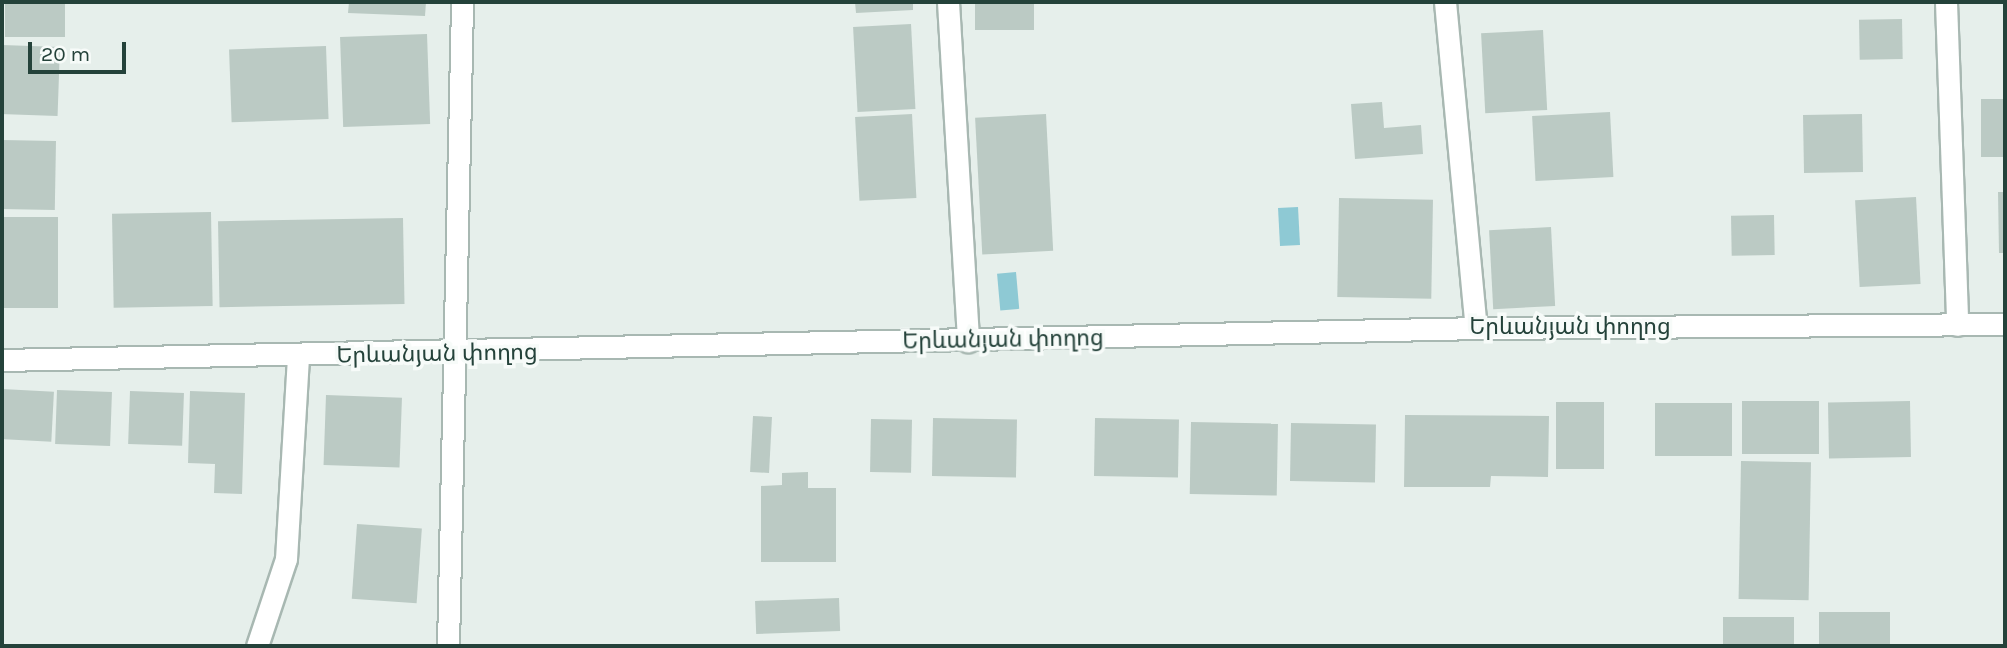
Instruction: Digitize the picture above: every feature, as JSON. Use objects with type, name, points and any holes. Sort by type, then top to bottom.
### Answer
[{"type":"main road","points":[[448,646],[452,354],[462,2]]},
{"type":"main road","points":[[948,2],[968,341]]},
{"type":"main road","points":[[1445,2],[1476,328]]},
{"type":"main road","points":[[1946,2],[1958,325]]},
{"type":"main road","name":"Երևանյան փողոց","points":[[2,360],[452,354],[1476,328],[2005,324]]},
{"type":"main road","points":[[257,646],[286,559],[298,356]]},
{"type":"water","points":[[1298,207],[1300,245],[1280,246],[1278,208]]},
{"type":"water","points":[[1016,272],[1019,309],[1000,311],[997,274]]},
{"type":"building","points":[[5,2],[65,2],[65,37],[5,37]]},
{"type":"building","points":[[349,2],[426,2],[425,16],[348,13]]},
{"type":"building","points":[[855,2],[913,2],[913,10],[856,13]]},
{"type":"building","points":[[975,2],[1034,2],[1034,30],[975,30]]},
{"type":"building","points":[[1902,19],[1903,59],[1860,60],[1859,20]]},
{"type":"building","points":[[911,24],[915,109],[858,112],[853,27]]},
{"type":"building","points":[[1543,30],[1547,110],[1485,113],[1481,33]]},
{"type":"building","points":[[427,34],[430,124],[343,127],[340,37]]},
{"type":"building","points":[[2,45],[60,47],[58,116],[2,114]]},
{"type":"building","points":[[326,46],[329,119],[232,122],[229,49]]},
{"type":"building","points":[[1981,99],[2005,99],[2005,157],[1981,157]]},
{"type":"building","points":[[1382,102],[1384,128],[1421,125],[1423,154],[1355,159],[1351,104]]},
{"type":"building","points":[[1610,112],[1613,177],[1536,181],[1532,116]]},
{"type":"building","points":[[912,114],[916,198],[859,201],[855,117]]},
{"type":"building","points":[[1046,114],[1053,251],[982,255],[975,118]]},
{"type":"building","points":[[1862,114],[1863,172],[1804,173],[1803,115]]},
{"type":"building","points":[[2,140],[56,141],[55,210],[2,209]]},
{"type":"building","points":[[1998,192],[2005,192],[2005,253],[1999,253]]},
{"type":"building","points":[[1916,197],[1921,284],[1860,287],[1855,200]]},
{"type":"building","points":[[1339,198],[1433,200],[1431,299],[1337,297]]},
{"type":"building","points":[[211,212],[213,306],[114,308],[112,214]]},
{"type":"building","points":[[1774,215],[1775,255],[1732,256],[1731,216]]},
{"type":"building","points":[[2,217],[58,217],[58,308],[2,308]]},
{"type":"building","points":[[403,218],[405,304],[220,307],[218,221]]},
{"type":"building","points":[[1551,227],[1555,306],[1493,309],[1489,230]]},
{"type":"building","points":[[2,389],[54,392],[51,442],[2,439]]},
{"type":"building","points":[[57,390],[112,392],[110,446],[55,444]]},
{"type":"building","points":[[130,391],[184,393],[182,446],[128,444]]},
{"type":"building","points":[[190,391],[245,393],[242,494],[214,493],[215,464],[188,463]]},
{"type":"building","points":[[326,395],[402,398],[400,468],[324,465]]},
{"type":"building","points":[[1742,401],[1819,401],[1819,454],[1742,454]]},
{"type":"building","points":[[1910,401],[1911,457],[1829,458],[1828,402]]},
{"type":"building","points":[[1556,402],[1604,402],[1604,469],[1556,469]]},
{"type":"building","points":[[1655,403],[1732,403],[1732,456],[1655,456]]},
{"type":"building","points":[[1405,415],[1549,416],[1548,477],[1491,476],[1490,487],[1404,487]]},
{"type":"building","points":[[753,416],[772,417],[769,473],[750,472]]},
{"type":"building","points":[[933,418],[1017,419],[1016,477],[932,476]]},
{"type":"building","points":[[1095,418],[1179,419],[1178,477],[1094,476]]},
{"type":"building","points":[[871,419],[912,420],[911,473],[870,472]]},
{"type":"building","points":[[1191,422],[1278,424],[1277,496],[1190,494]]},
{"type":"building","points":[[1291,423],[1376,424],[1375,482],[1290,481]]},
{"type":"building","points":[[1741,461],[1811,462],[1809,600],[1739,599]]},
{"type":"building","points":[[808,472],[808,488],[836,488],[836,562],[761,562],[761,486],[782,485],[782,473]]},
{"type":"building","points":[[357,524],[422,529],[417,603],[352,599]]},
{"type":"building","points":[[839,598],[840,631],[756,634],[755,601]]},
{"type":"building","points":[[1819,612],[1890,612],[1890,646],[1819,646]]},
{"type":"building","points":[[1723,617],[1794,617],[1794,646],[1723,646]]}]
